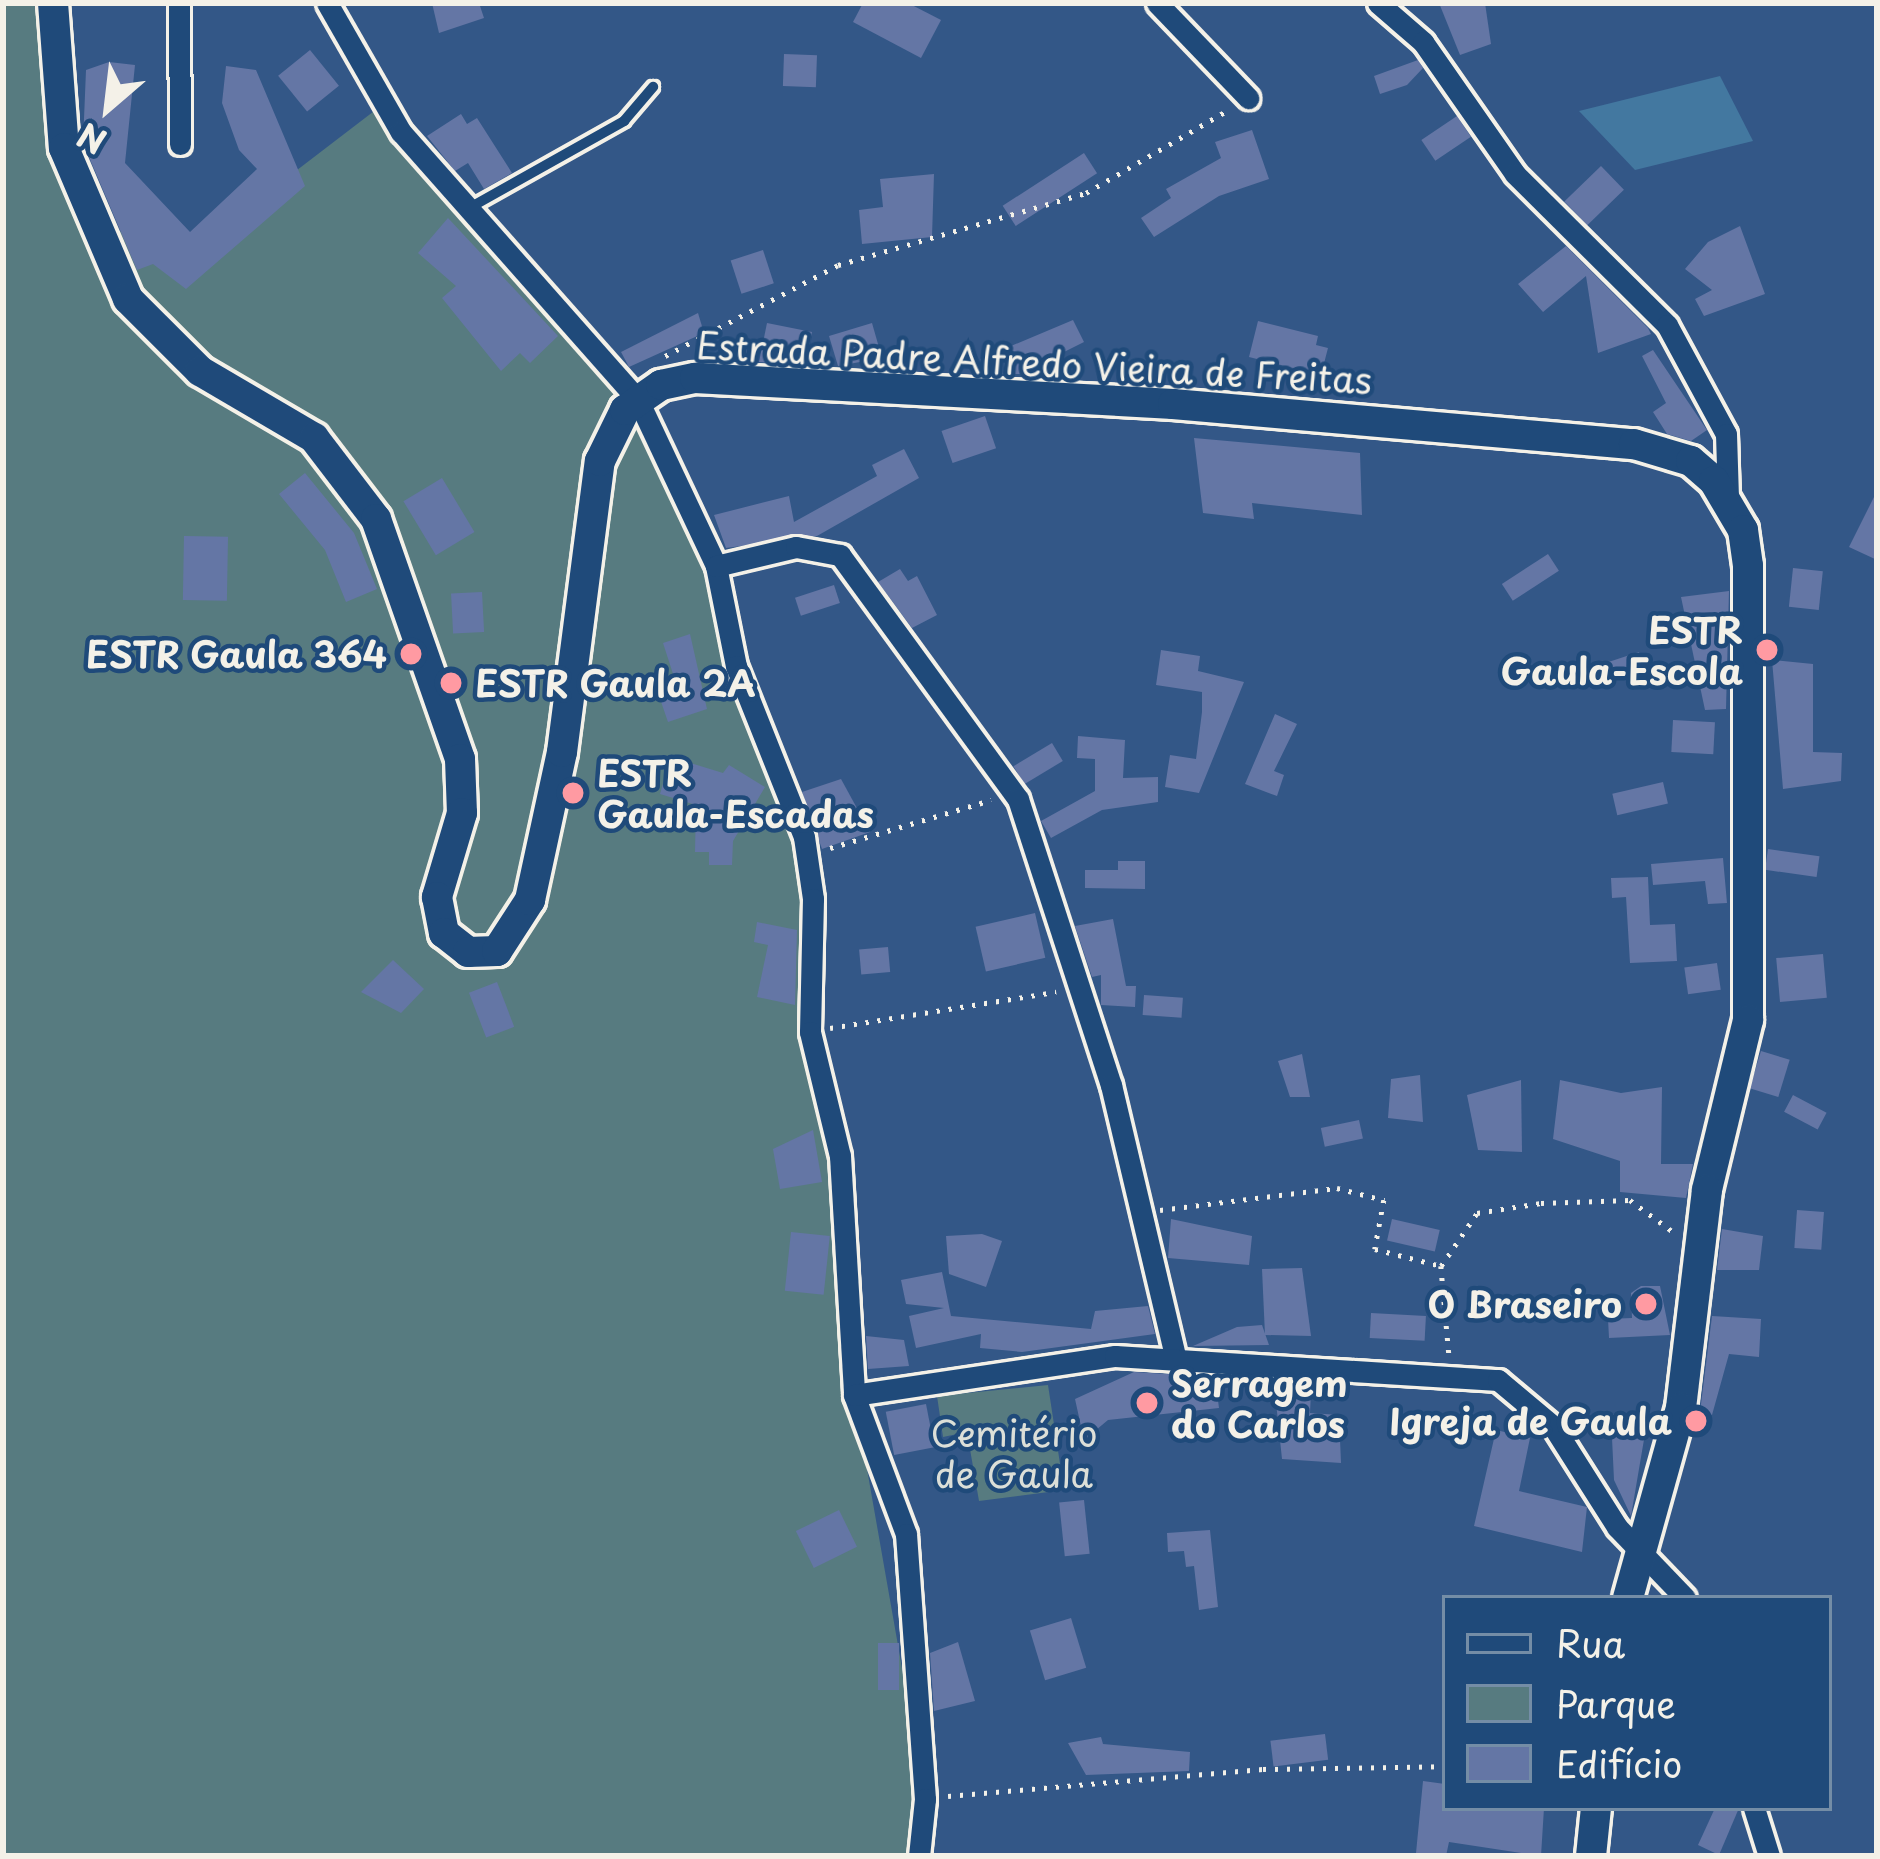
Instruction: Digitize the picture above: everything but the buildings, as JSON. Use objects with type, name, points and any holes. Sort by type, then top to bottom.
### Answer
[{"type":"main road","points":[[52,3],[64,148],[128,299],[200,371],[314,438],[376,519],[460,759],[462,813],[437,897],[445,933],[468,952],[497,951],[530,900],[562,752],[600,460],[638,400]]},
{"type":"main road","name":"Estrada Padre Alfredo Vieira de Freitas","points":[[638,400],[694,378],[1508,432],[1666,451],[1728,497]]},
{"type":"main road","points":[[1629,1595],[1682,1408],[1707,1190],[1748,1020],[1748,566],[1728,497]]},
{"type":"main road","points":[[1591,1856],[1597,1811]]},
{"type":"street","points":[[179,3],[180,144]]},
{"type":"street","points":[[327,3],[382,105],[638,400],[716,566],[736,666],[808,855],[810,1032],[839,1156],[854,1395],[906,1534],[925,1799],[919,1856]]},
{"type":"street","points":[[1157,3],[1248,98]]},
{"type":"street","points":[[1378,3],[1423,42],[1515,174],[1666,325],[1726,434],[1728,497]]},
{"type":"street","points":[[716,566],[796,547],[840,555],[1014,794],[1145,1212],[1175,1359]]},
{"type":"street","points":[[854,1395],[1066,1360],[1175,1359],[1450,1371],[1498,1380],[1525,1397],[1639,1548],[1682,1595]]},
{"type":"street","points":[[1755,1811],[1769,1856]]},
{"type":"lane","points":[[471,207],[624,121],[653,87]]},
{"type":"path","points":[[662,357],[838,265],[1086,193],[1248,98]]},
{"type":"path","points":[[808,855],[1014,794]]},
{"type":"path","points":[[810,1032],[1074,989]]},
{"type":"path","points":[[1145,1212],[1337,1188],[1384,1200],[1375,1249],[1441,1266]]},
{"type":"path","points":[[1450,1371],[1441,1266],[1478,1213],[1541,1203],[1630,1200],[1688,1243]]},
{"type":"path","points":[[925,1799],[1263,1769],[1442,1766]]},
{"type":"green space","points":[[3,3],[60,3],[92,225],[195,248],[382,105],[638,400],[804,837],[854,1395],[925,1799],[915,1856],[3,1856]]},
{"type":"green space","name":"Cemitério de Gaula","points":[[1048,1385],[1064,1490],[979,1501],[967,1432],[943,1437],[937,1396]]},
{"type":"water","points":[[1720,76],[1753,141],[1635,170],[1579,111]]},
{"type":"place","name":"ESTR Gaula-Escola","points":[[1767,650]]},
{"type":"place","name":"ESTR Gaula 364","points":[[411,654]]},
{"type":"place","name":"ESTR Gaula 2A","points":[[451,683]]},
{"type":"place","name":"ESTR Gaula-Escadas","points":[[573,793]]},
{"type":"place","name":"O Braseiro","points":[[1646,1304]]},
{"type":"place","name":"Serragem do Carlos","points":[[1147,1403]]},
{"type":"place","name":"Igreja de Gaula","points":[[1696,1421]]}]
